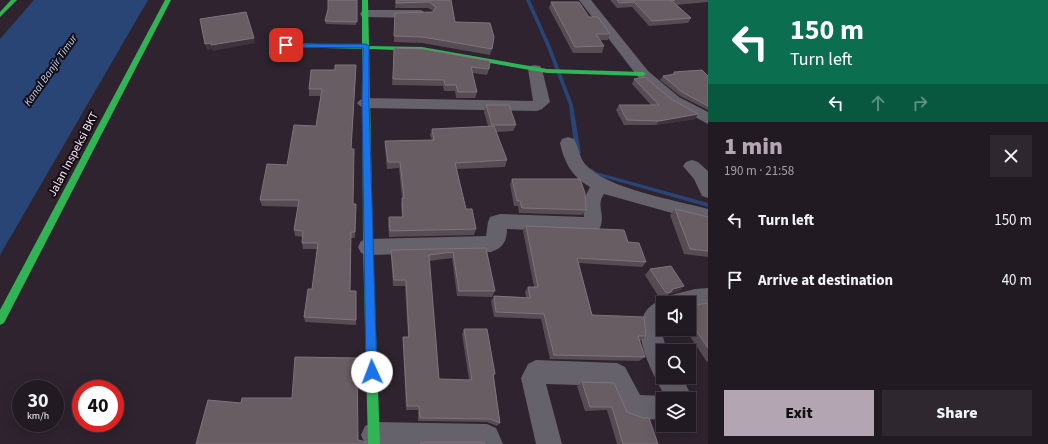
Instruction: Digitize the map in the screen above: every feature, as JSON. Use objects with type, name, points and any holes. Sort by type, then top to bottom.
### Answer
[{"type":"street","points":[[0,15],[14,0]]},
{"type":"street","name":"Jalan Inspeksi BKT","points":[[0,320],[168,0]]},
{"type":"street","points":[[366,0],[365,103],[374,440],[487,437],[490,444]]},
{"type":"street","points":[[583,2],[643,74],[674,100],[708,119]]},
{"type":"street","points":[[366,14],[428,13]]},
{"type":"street","points":[[286,45],[366,46],[435,51],[541,70],[574,73],[643,74]]},
{"type":"street","points":[[365,103],[537,106],[542,102],[541,70]]},
{"type":"street","points":[[568,143],[572,162],[585,176],[601,186],[708,216]]},
{"type":"street","points":[[692,166],[702,176],[708,191]]},
{"type":"street","points":[[368,247],[491,244],[497,238],[496,225],[497,222],[500,221],[592,226],[594,220],[591,205],[595,193],[601,186]]},
{"type":"street","points":[[696,298],[708,297]]},
{"type":"street","points":[[656,315],[651,326],[656,350]]},
{"type":"street","points":[[549,444],[532,376],[536,372],[615,374],[619,377],[632,406],[636,408],[656,408]]},
{"type":"water","name":"Kanal Banjir Timur","points":[[34,0],[148,0],[0,255],[0,39]]},
{"type":"building","points":[[328,0],[357,0],[357,22],[325,21],[328,9]]},
{"type":"building","points":[[396,0],[451,0],[455,22],[490,23],[494,37],[492,49],[423,37],[394,36],[395,13],[433,12],[436,7],[429,2],[396,3]]},
{"type":"building","points":[[617,0],[671,0],[691,18],[652,21],[634,2],[619,3]]},
{"type":"building","points":[[551,2],[579,2],[589,17],[598,17],[610,34],[596,34],[604,46],[575,47]]},
{"type":"building","points":[[246,12],[254,38],[211,45],[211,43],[205,44],[200,19]]},
{"type":"building","points":[[394,48],[423,49],[490,61],[489,69],[471,67],[477,92],[458,92],[456,85],[445,85],[444,80],[393,79]]},
{"type":"building","points":[[335,65],[356,65],[351,149],[354,149],[353,204],[356,204],[355,232],[351,232],[350,291],[356,291],[356,320],[304,317],[308,289],[312,289],[318,243],[302,243],[303,231],[294,230],[299,200],[260,200],[267,164],[287,165],[294,125],[316,126],[322,89],[309,89],[311,70],[335,70]]},
{"type":"building","points":[[702,70],[708,76],[708,106],[682,92],[663,76],[675,74],[674,72]]},
{"type":"building","points":[[645,77],[671,99],[698,114],[659,121],[627,120],[619,105],[659,105],[634,79]]},
{"type":"building","points":[[486,105],[509,105],[516,125],[492,125]]},
{"type":"building","points":[[494,126],[507,160],[455,163],[466,209],[472,209],[476,229],[390,231],[389,217],[403,217],[402,198],[404,198],[400,162],[388,162],[385,141],[434,140],[432,129]]},
{"type":"building","points":[[512,179],[580,179],[585,193],[586,210],[522,208],[520,201],[517,201]]},
{"type":"building","points":[[675,209],[708,217],[708,251],[690,249]]},
{"type":"building","points":[[526,226],[624,230],[628,242],[639,243],[646,262],[577,258],[592,315],[644,317],[646,336],[638,336],[645,357],[554,355],[544,314],[496,312],[494,296],[530,298],[528,287],[538,287]]},
{"type":"building","points":[[486,248],[495,291],[459,291],[453,252],[429,255],[439,379],[472,380],[464,329],[487,329],[495,374],[493,374],[500,423],[490,419],[420,418],[419,406],[407,406],[403,337],[409,337],[406,280],[394,280],[391,250]]},
{"type":"building","points":[[671,266],[684,286],[666,293],[650,269]]},
{"type":"building","points":[[708,303],[708,348],[696,330],[696,305]]},
{"type":"building","points":[[295,357],[357,358],[358,440],[366,442],[366,444],[196,444],[208,400],[241,403],[242,398],[292,398]]},
{"type":"building","points":[[582,382],[614,383],[627,412],[643,418],[649,418],[658,444],[623,444],[612,407],[590,407]]},
{"type":"building","points":[[421,442],[484,442],[485,444],[421,444]]},
{"type":"waterway","points":[[528,0],[549,47],[571,105],[578,153]]},
{"type":"waterway","points":[[591,170],[594,173],[708,205]]},
{"type":"traffic: fast","points":[[0,15],[14,0]]},
{"type":"traffic: fast","points":[[0,320],[168,0]]},
{"type":"traffic: fast","points":[[365,0],[368,247],[374,444]]},
{"type":"traffic: fast","points":[[286,45],[422,49],[547,71],[643,74]]},
{"type":"route","points":[[286,45],[366,46],[365,103],[372,372]]}]
